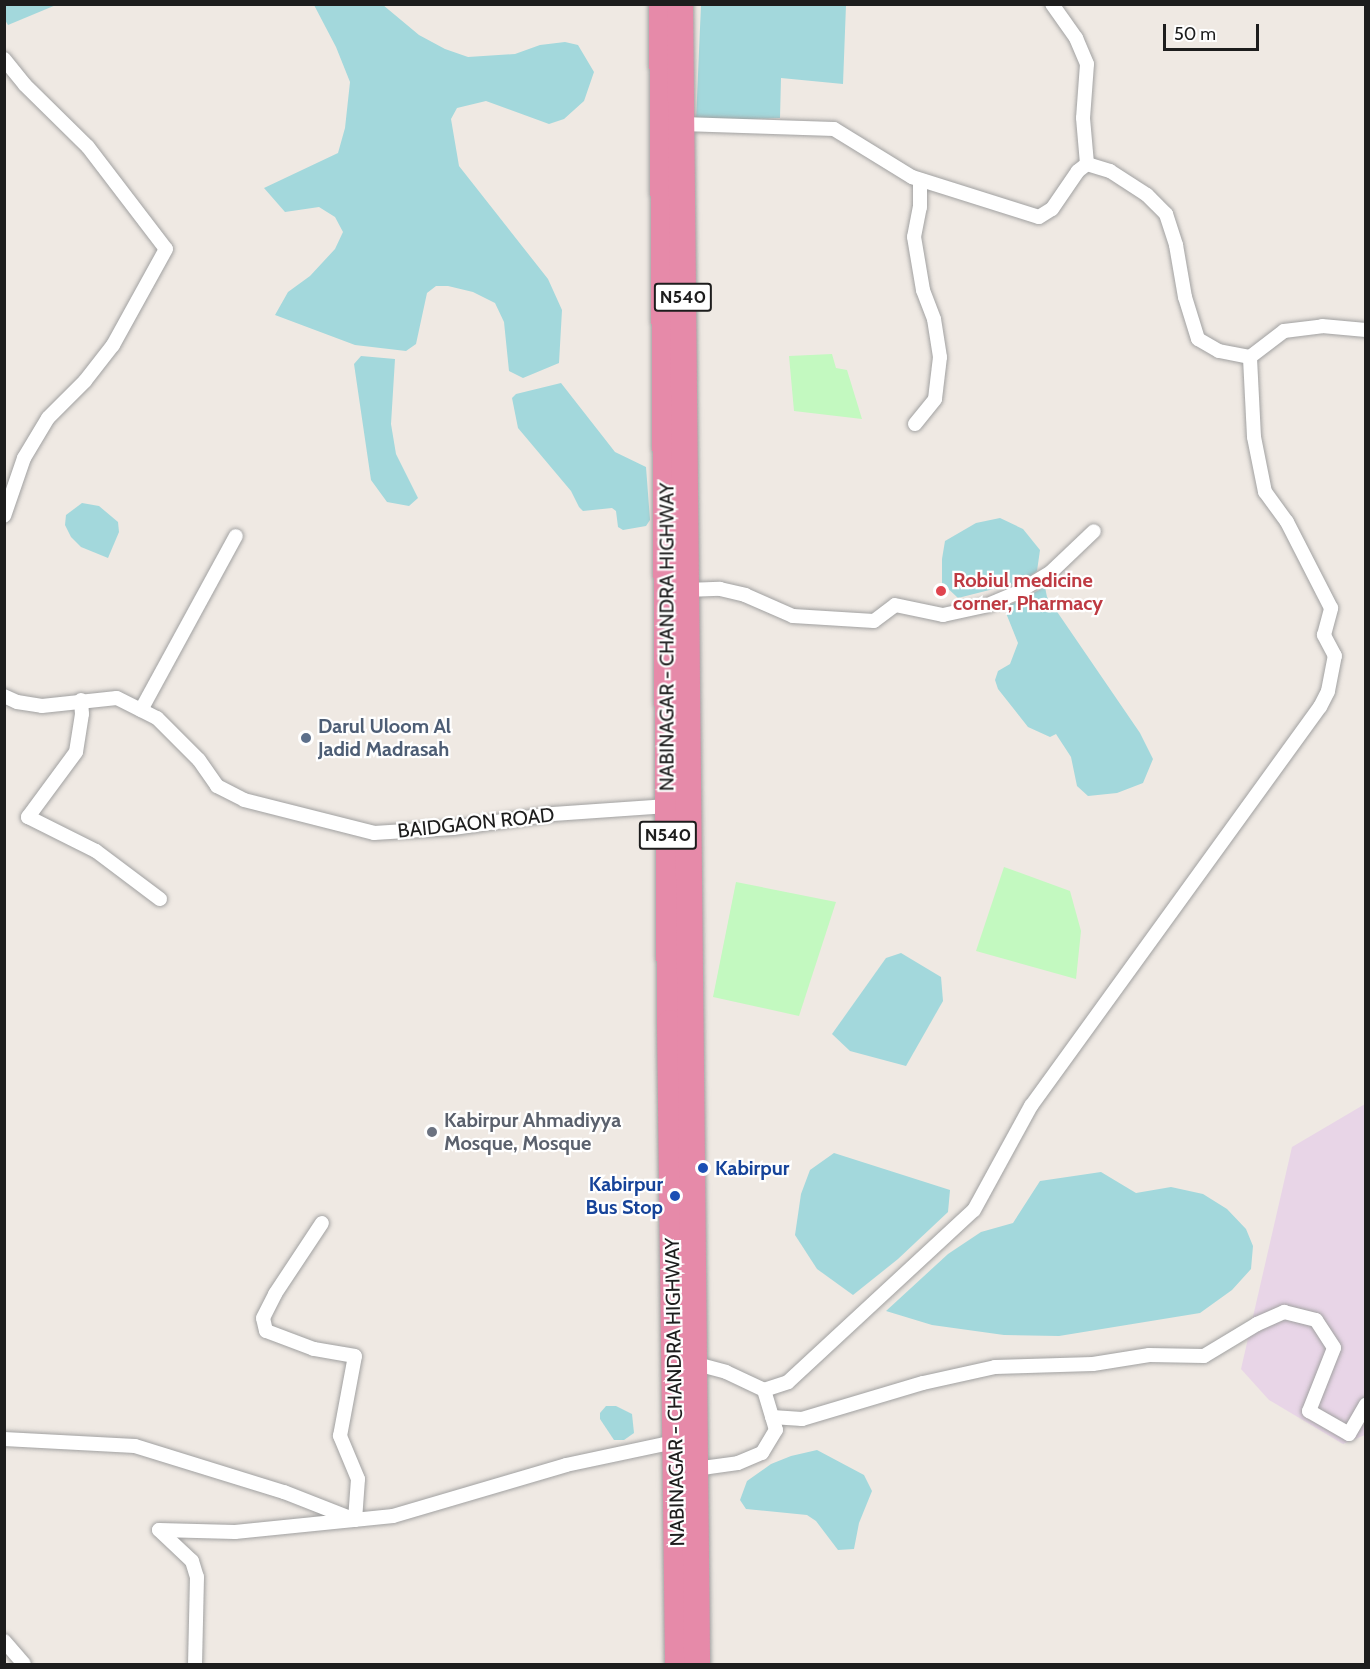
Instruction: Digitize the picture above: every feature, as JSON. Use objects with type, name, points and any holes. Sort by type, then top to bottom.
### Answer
[{"type":"highway","name":"NABINAGAR - CHANDRA HIGHWAY","points":[[662,4],[668,806],[676,1361],[674,1442],[678,1665]]},
{"type":"highway","name":"NABINAGAR - CHANDRA HIGHWAY","points":[[681,4],[697,1665]]},
{"type":"street","points":[[1052,4],[1076,38],[1087,64],[1083,118],[1087,165]]},
{"type":"street","points":[[4,59],[25,86],[88,147],[166,249],[113,345],[85,381],[48,418],[24,458],[4,516]]},
{"type":"street","points":[[682,124],[834,129],[912,177],[1039,217],[1052,209],[1078,171],[1087,165],[1110,171],[1147,195],[1166,214],[1176,244],[1185,297],[1198,339],[1219,351],[1250,357],[1284,331],[1322,326],[1365,330]]},
{"type":"street","points":[[915,424],[935,399],[940,357],[934,319],[923,290],[914,237],[920,207],[920,180]]},
{"type":"street","points":[[693,1363],[726,1372],[764,1390],[788,1382],[974,1210],[1031,1106],[1320,707],[1328,692],[1335,656],[1324,634],[1331,608],[1287,522],[1265,492],[1254,437],[1250,357]]},
{"type":"street","points":[[686,590],[720,589],[745,595],[793,616],[874,621],[895,605],[943,615],[988,604],[1018,592],[1051,572],[1094,531]]},
{"type":"street","points":[[141,710],[236,536]]},
{"type":"street","name":"BAIDGAON ROAD","points":[[4,696],[17,702],[42,706],[81,700],[117,698],[157,718],[199,760],[218,786],[244,800],[374,832],[453,828],[553,814],[668,806]]},
{"type":"street","points":[[81,700],[82,714],[76,752],[28,817],[96,851],[160,899]]},
{"type":"street","points":[[322,1223],[274,1294],[263,1318],[266,1331],[314,1349],[355,1356],[340,1436],[358,1479],[355,1520]]},
{"type":"street","points":[[772,1417],[802,1419],[923,1383],[995,1368],[1093,1364],[1149,1355],[1204,1356],[1257,1324],[1284,1312],[1316,1320],[1334,1348],[1309,1411],[1349,1434],[1365,1405]]},
{"type":"street","points":[[695,1469],[738,1463],[762,1453],[776,1430],[764,1390]]},
{"type":"street","points":[[4,1439],[135,1446],[284,1492],[355,1520]]},
{"type":"street","points":[[195,1665],[197,1577],[192,1562],[159,1530],[235,1532],[393,1516],[566,1465],[674,1442]]},
{"type":"street","points":[[4,1641],[24,1665]]},
{"type":"shaded area","points":[[1365,1104],[1365,1435],[1343,1444],[1269,1400],[1241,1369],[1292,1147]]},
{"type":"green space","points":[[832,354],[836,368],[847,370],[862,419],[794,411],[789,356]]},
{"type":"green space","points":[[1004,867],[1070,891],[1081,931],[1076,979],[976,951]]},
{"type":"green space","points":[[736,882],[836,902],[799,1016],[713,997]]},
{"type":"water","points":[[4,5],[56,5],[8,25],[5,20]]},
{"type":"water","points":[[314,5],[383,5],[419,35],[445,49],[468,57],[515,54],[540,45],[565,42],[578,45],[594,72],[584,101],[564,119],[549,124],[486,101],[457,108],[451,119],[459,166],[548,279],[562,310],[559,363],[523,378],[509,371],[504,322],[495,303],[473,292],[448,286],[436,286],[427,293],[416,344],[406,351],[355,345],[275,315],[288,292],[310,276],[335,249],[343,232],[335,217],[319,207],[285,212],[264,188],[338,153],[345,128],[350,82],[336,47]]},
{"type":"water","points":[[701,5],[846,5],[843,84],[781,78],[780,118],[696,121]]},
{"type":"water","points":[[361,356],[395,359],[391,424],[396,454],[418,498],[409,506],[387,502],[371,480],[354,364]]},
{"type":"water","points":[[561,383],[615,452],[646,467],[650,520],[646,526],[623,530],[618,527],[616,511],[612,508],[583,511],[571,491],[518,428],[512,398],[516,394]]},
{"type":"water","points":[[82,503],[99,506],[118,522],[119,532],[108,558],[81,547],[71,537],[65,525],[66,515]]},
{"type":"water","points":[[1000,518],[1023,529],[1040,550],[1037,571],[1021,582],[958,598],[942,583],[945,541],[976,523]]},
{"type":"water","points":[[1045,587],[1047,597],[1140,733],[1153,759],[1143,783],[1117,793],[1088,796],[1077,786],[1071,757],[1056,734],[1050,737],[1028,727],[998,689],[995,680],[998,671],[1010,664],[1018,643],[1004,608]]},
{"type":"water","points":[[901,953],[941,977],[943,1001],[906,1066],[850,1051],[832,1034],[886,958]]},
{"type":"water","points":[[834,1153],[950,1190],[948,1212],[898,1259],[853,1295],[817,1269],[795,1235],[801,1194],[810,1170]]},
{"type":"water","points":[[1101,1172],[1136,1193],[1171,1187],[1203,1194],[1227,1209],[1246,1229],[1253,1246],[1251,1269],[1232,1290],[1200,1313],[1059,1336],[1004,1335],[932,1325],[886,1311],[948,1254],[981,1232],[1013,1223],[1040,1181]]},
{"type":"water","points":[[606,1406],[616,1406],[632,1414],[634,1433],[624,1440],[614,1440],[600,1419],[600,1413]]},
{"type":"water","points":[[817,1450],[864,1475],[872,1491],[859,1523],[854,1549],[838,1550],[816,1521],[807,1515],[746,1509],[740,1500],[747,1481],[771,1464],[791,1456]]},
{"type":"place","name":"Robiul medicine corner, Pharmacy","points":[[941,591]]},
{"type":"place","name":"Darul Uloom Al Jadid Madrasah","points":[[306,738]]},
{"type":"place","name":"Kabirpur Ahmadiyya Mosque, Mosque","points":[[432,1132]]},
{"type":"place","name":"Kabirpur","points":[[703,1168]]},
{"type":"place","name":"Kabirpur Bus Stop","points":[[675,1196]]}]
